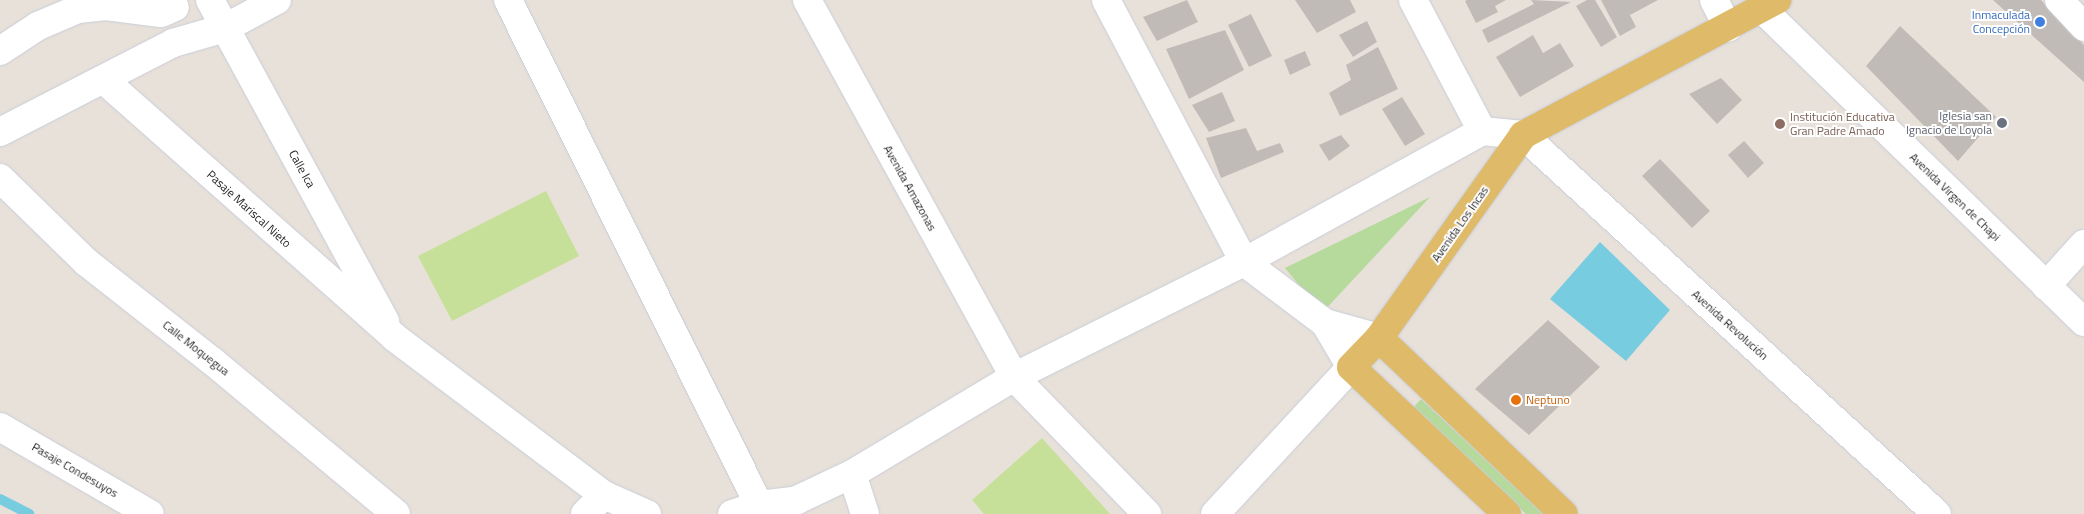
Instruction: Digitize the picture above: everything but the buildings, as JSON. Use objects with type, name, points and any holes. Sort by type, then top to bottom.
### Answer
[{"type":"main road","name":"Avenida Los Incas","points":[[1351,367],[1378,338],[1523,135],[1728,28],[1769,4]]},
{"type":"main road","points":[[1378,338],[1564,514]]},
{"type":"main road","points":[[1351,367],[1507,514]]},
{"type":"street","name":"Calle Ica","points":[[210,0],[394,337]]},
{"type":"street","points":[[0,132],[173,43],[225,28],[277,0]]},
{"type":"street","points":[[508,0],[759,505]]},
{"type":"street","name":"Avenida Amazonas","points":[[807,0],[1014,377],[1146,514]]},
{"type":"street","points":[[1106,0],[1244,262],[1325,323],[1378,338]]},
{"type":"street","points":[[1413,0],[1482,131]]},
{"type":"street","points":[[1714,0],[1728,28]]},
{"type":"street","points":[[2059,0],[2084,28]]},
{"type":"street","points":[[0,51],[38,26],[78,9],[106,6],[161,13],[172,3],[225,28]]},
{"type":"street","name":"Avenida Virgen de Chapi","points":[[1769,4],[2046,286],[2084,322]]},
{"type":"street","name":"Pasaje Mariscal Nieto","points":[[104,80],[394,337],[594,505],[647,514]]},
{"type":"street","points":[[732,514],[759,505],[797,500],[852,474],[1014,377],[1244,262],[1482,131],[1523,135]]},
{"type":"street","name":"Avenida Revolución","points":[[1523,135],[1937,514]]},
{"type":"street","name":"Calle Moquegua","points":[[0,178],[86,262],[212,361],[396,514]]},
{"type":"street","points":[[2046,286],[2084,244]]},
{"type":"street","points":[[1215,514],[1351,367],[1325,323]]},
{"type":"street","name":"Pasaje Condesuyos","points":[[0,426],[150,514]]},
{"type":"street","points":[[852,474],[865,514]]},
{"type":"green space","points":[[546,191],[579,256],[452,321],[418,256]]},
{"type":"green space","points":[[1430,197],[1322,313],[1285,268]]},
{"type":"green space","points":[[1421,399],[1544,514],[1526,514],[1412,409]]},
{"type":"green space","points":[[1042,438],[1110,514],[984,514],[972,500]]},
{"type":"water","points":[[1600,242],[1670,310],[1626,361],[1550,299]]},
{"type":"waterway","points":[[0,499],[29,514]]},
{"type":"place","name":"Inmaculada Concepción","points":[[2040,22]]},
{"type":"place","name":"Iglesia san Ignacio de Loyola","points":[[2002,123]]},
{"type":"place","name":"Institución Educativa Gran Padre Amado","points":[[1780,124]]},
{"type":"place","name":"Neptuno","points":[[1516,400]]}]
